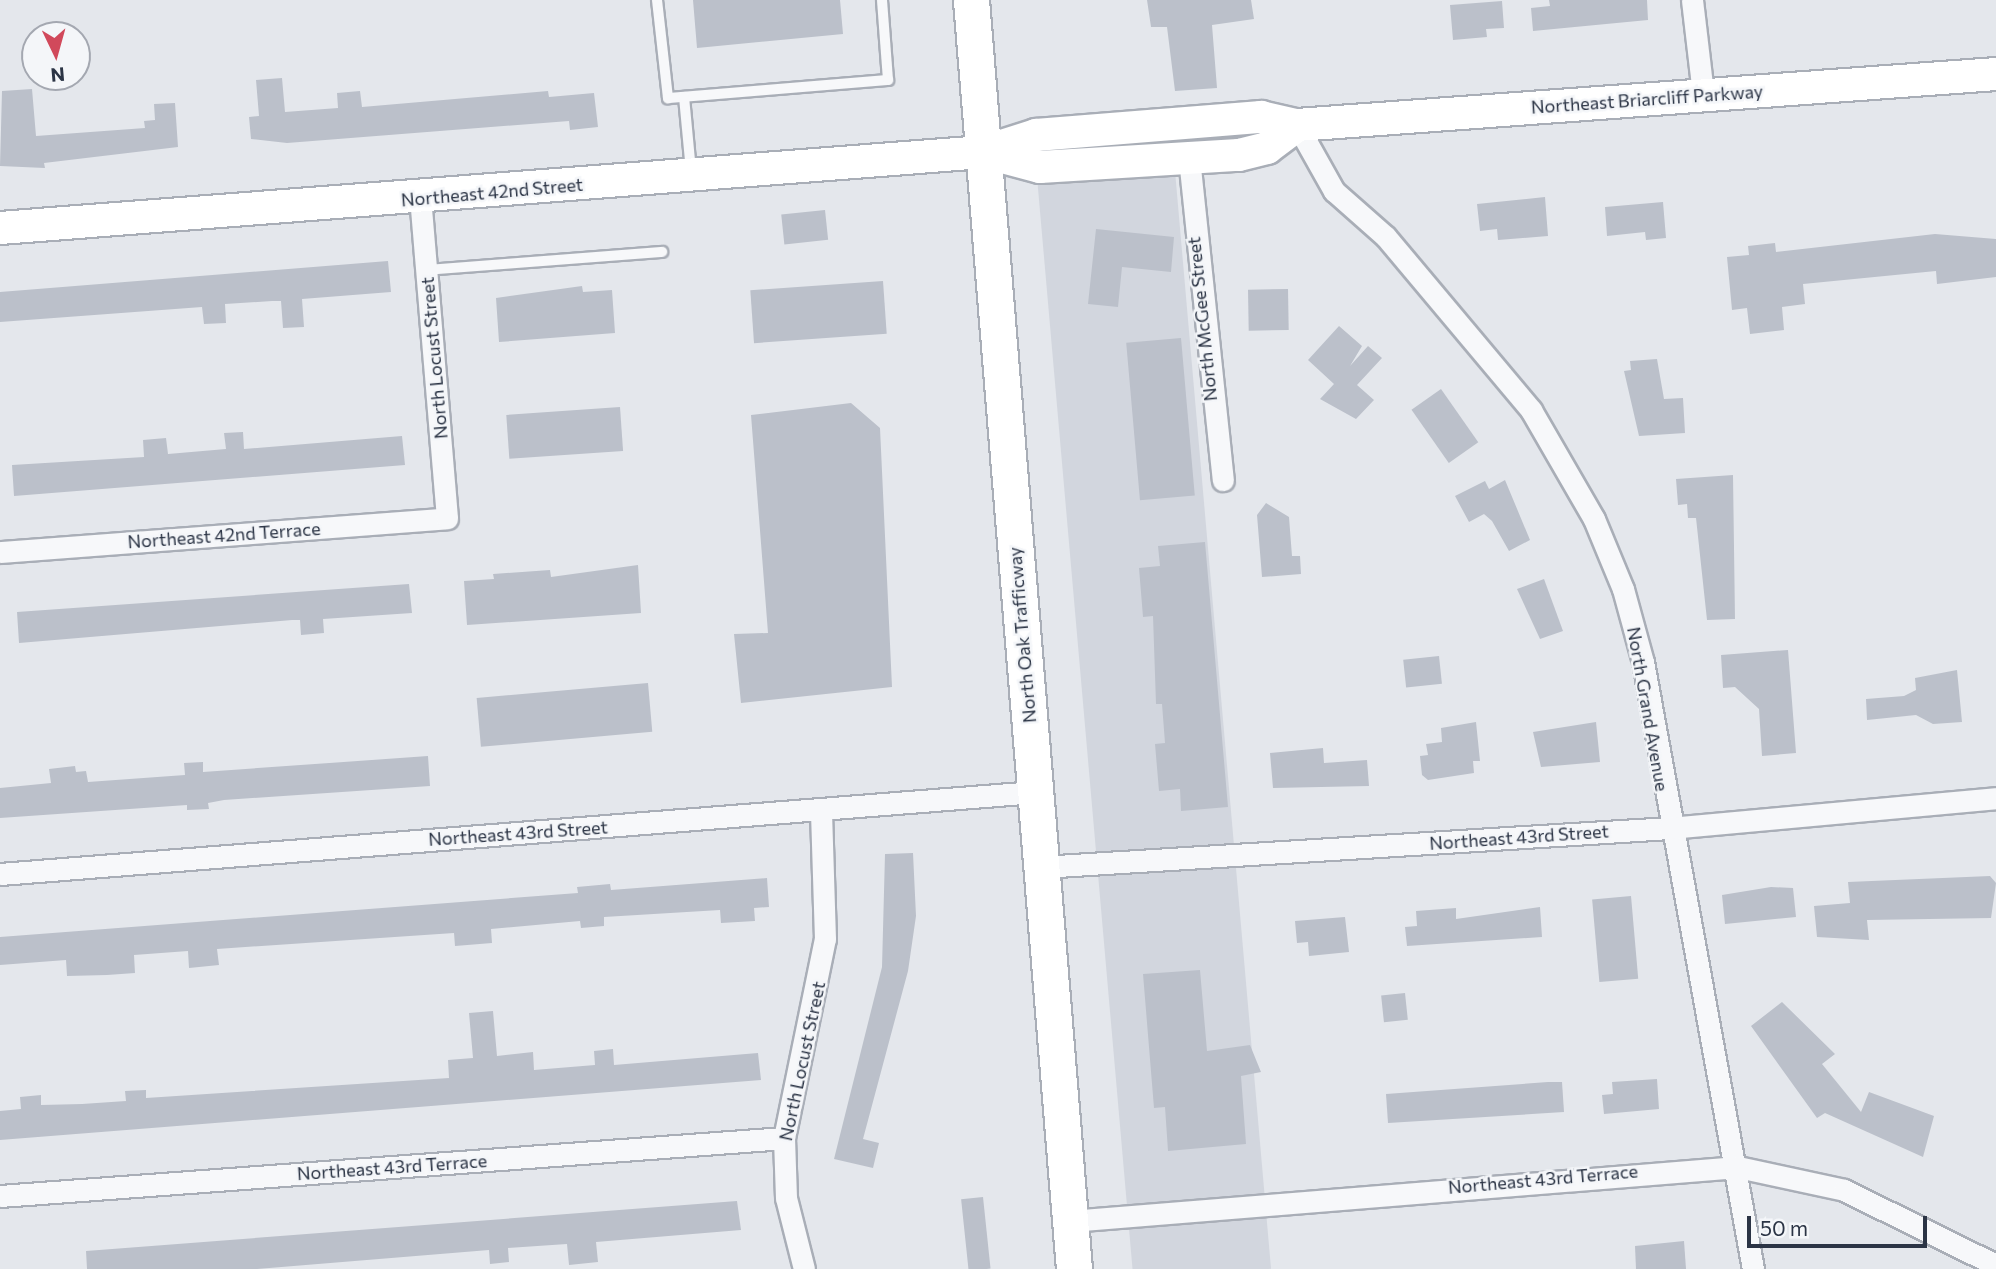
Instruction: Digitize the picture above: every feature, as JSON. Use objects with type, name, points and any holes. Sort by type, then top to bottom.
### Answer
[{"type":"main road","name":"North Oak Trafficway","points":[[971,0],[1074,1269]]},
{"type":"main road","name":"Northeast Briarcliff Parkway","points":[[983,152],[1061,133],[1261,117],[1297,125],[1996,74]]},
{"type":"main road","points":[[983,152],[1040,167],[1189,158],[1267,148],[1297,125]]},
{"type":"main road","name":"Northeast 42nd Street","points":[[0,228],[420,198],[983,152]]},
{"type":"street","points":[[1692,0],[1703,94]]},
{"type":"street","name":"North Grand Avenue","points":[[1297,125],[1334,191],[1386,237],[1501,370],[1588,507],[1637,637],[1669,828],[1738,1167],[1753,1269]]},
{"type":"street","name":"North McGee Street","points":[[1189,158],[1223,480]]},
{"type":"street","name":"North Locust Street","points":[[420,198],[447,518]]},
{"type":"street","name":"Northeast 42nd Terrace","points":[[0,552],[447,518]]},
{"type":"street","name":"Northeast 43rd Street","points":[[0,874],[1035,792]]},
{"type":"street","name":"Northeast 43rd Street","points":[[1041,867],[1669,828],[1996,798]]},
{"type":"street","name":"North Locust Street","points":[[804,1269],[786,1198],[784,1138],[825,939],[821,809]]},
{"type":"street","name":"Northeast 43rd Terrace","points":[[0,1196],[784,1138]]},
{"type":"street","name":"Northeast 43rd Terrace","points":[[1070,1221],[1738,1167],[1844,1190],[1996,1265]]},
{"type":"lane","points":[[657,0],[668,98],[888,80],[882,0]]},
{"type":"lane","points":[[684,97],[691,176]]},
{"type":"lane","points":[[426,270],[662,252]]},
{"type":"shaded area","points":[[1175,171],[1271,1269],[1133,1269],[1038,183]]},
{"type":"building","points":[[693,0],[840,0],[843,34],[697,48]]},
{"type":"building","points":[[1147,0],[1251,0],[1254,19],[1212,25],[1217,88],[1175,91],[1167,27],[1151,27]]},
{"type":"building","points":[[1549,0],[1647,0],[1648,20],[1533,31],[1531,8],[1550,6]]},
{"type":"building","points":[[1502,1],[1504,28],[1486,29],[1487,37],[1453,40],[1450,5]]},
{"type":"building","points":[[282,78],[285,112],[338,108],[337,93],[360,91],[362,107],[548,91],[549,97],[594,93],[598,127],[570,130],[569,121],[287,143],[251,139],[249,117],[259,116],[256,80]]},
{"type":"building","points":[[2,91],[32,91],[36,136],[145,128],[144,121],[155,120],[154,104],[175,103],[178,147],[44,163],[45,168],[0,166]]},
{"type":"building","points":[[1545,197],[1548,236],[1498,240],[1497,229],[1480,231],[1477,204]]},
{"type":"building","points":[[1663,202],[1666,238],[1646,240],[1645,232],[1607,236],[1605,207]]},
{"type":"building","points":[[825,210],[828,240],[784,244],[781,215]]},
{"type":"building","points":[[1096,229],[1174,237],[1171,272],[1122,267],[1118,307],[1088,304]]},
{"type":"building","points":[[1935,234],[1996,239],[1996,277],[1937,284],[1936,271],[1803,284],[1805,304],[1782,307],[1784,330],[1750,334],[1747,308],[1732,310],[1727,257],[1749,255],[1748,246],[1775,243],[1776,252]]},
{"type":"building","points":[[388,261],[391,292],[302,299],[304,327],[283,328],[281,301],[225,304],[226,323],[204,324],[202,307],[0,322],[0,292]]},
{"type":"building","points":[[883,281],[887,334],[754,343],[750,290]]},
{"type":"building","points":[[582,286],[583,292],[612,290],[615,333],[499,342],[496,298]]},
{"type":"building","points":[[1288,289],[1289,330],[1249,331],[1248,290]]},
{"type":"building","points":[[1339,326],[1362,346],[1350,366],[1368,346],[1382,358],[1357,385],[1374,400],[1356,419],[1320,399],[1334,384],[1308,360]]},
{"type":"building","points":[[1181,338],[1195,495],[1140,500],[1126,343]]},
{"type":"building","points":[[1657,359],[1664,399],[1683,398],[1685,433],[1639,436],[1624,371],[1631,370],[1630,361]]},
{"type":"building","points":[[1441,389],[1478,442],[1449,463],[1412,410]]},
{"type":"building","points":[[851,403],[880,428],[892,687],[741,703],[734,634],[768,633],[751,415]]},
{"type":"building","points":[[620,407],[623,451],[509,459],[506,415]]},
{"type":"building","points":[[243,432],[244,449],[402,436],[405,465],[14,496],[12,465],[144,457],[143,440],[166,438],[168,454],[226,449],[224,433]]},
{"type":"building","points":[[1733,475],[1735,619],[1707,620],[1696,518],[1688,518],[1687,504],[1678,505],[1676,479]]},
{"type":"building","points":[[1505,480],[1530,540],[1509,551],[1492,521],[1484,514],[1469,522],[1455,496],[1485,481],[1489,489]]},
{"type":"building","points":[[1266,503],[1289,517],[1292,556],[1300,556],[1301,574],[1262,577],[1257,515]]},
{"type":"building","points":[[1205,542],[1228,807],[1181,811],[1180,789],[1159,791],[1155,744],[1165,743],[1162,704],[1156,704],[1153,616],[1143,617],[1139,568],[1160,566],[1158,546]]},
{"type":"building","points":[[638,565],[641,613],[467,625],[464,581],[494,579],[493,574],[550,570],[551,577]]},
{"type":"building","points":[[1544,579],[1563,631],[1540,639],[1517,589]]},
{"type":"building","points":[[409,584],[412,613],[323,619],[324,633],[301,635],[300,620],[292,620],[19,643],[17,612]]},
{"type":"building","points":[[1788,650],[1796,753],[1762,756],[1759,709],[1735,687],[1723,688],[1721,655]]},
{"type":"building","points":[[1439,656],[1442,684],[1406,688],[1403,660]]},
{"type":"building","points":[[1957,670],[1962,722],[1933,724],[1916,715],[1867,720],[1866,699],[1904,696],[1916,690],[1915,678]]},
{"type":"building","points":[[648,683],[652,732],[481,747],[477,698]]},
{"type":"building","points":[[1476,722],[1480,761],[1473,761],[1474,773],[1428,780],[1422,775],[1420,756],[1428,755],[1426,744],[1442,742],[1441,728]]},
{"type":"building","points":[[1596,722],[1600,762],[1541,767],[1533,732]]},
{"type":"building","points":[[1323,748],[1324,763],[1367,760],[1369,786],[1273,788],[1270,753]]},
{"type":"building","points":[[428,756],[430,786],[224,800],[208,803],[209,809],[187,810],[187,805],[0,818],[0,788],[51,783],[49,769],[75,766],[76,772],[86,771],[88,782],[185,775],[184,763],[203,762],[203,772]]},
{"type":"building","points":[[913,853],[916,916],[908,971],[863,1139],[879,1143],[873,1168],[834,1159],[882,967],[885,854]]},
{"type":"building","points":[[1990,876],[1996,883],[1991,918],[1867,920],[1869,940],[1817,937],[1814,906],[1850,903],[1848,882]]},
{"type":"building","points":[[767,878],[769,907],[754,908],[755,921],[721,923],[720,910],[604,917],[604,926],[581,928],[580,921],[491,929],[492,943],[455,946],[454,933],[217,949],[219,965],[189,968],[188,951],[134,955],[135,973],[107,975],[67,976],[66,960],[0,965],[0,937],[578,893],[577,887],[610,884],[611,890]]},
{"type":"building","points":[[1771,887],[1793,888],[1796,917],[1725,924],[1722,895]]},
{"type":"building","points":[[1631,896],[1638,979],[1599,982],[1592,899]]},
{"type":"building","points":[[1540,907],[1542,937],[1407,946],[1405,927],[1417,926],[1416,911],[1456,908],[1456,919]]},
{"type":"building","points":[[1345,917],[1349,952],[1309,956],[1308,942],[1297,943],[1295,921]]},
{"type":"building","points":[[1200,970],[1207,1051],[1250,1045],[1261,1072],[1241,1076],[1246,1144],[1168,1151],[1165,1107],[1154,1108],[1143,974]]},
{"type":"building","points":[[1405,993],[1408,1020],[1384,1022],[1381,996]]},
{"type":"building","points":[[1782,1002],[1835,1054],[1822,1064],[1861,1112],[1869,1092],[1934,1116],[1923,1157],[1825,1113],[1817,1118],[1751,1026]]},
{"type":"building","points":[[493,1011],[497,1056],[533,1052],[534,1070],[595,1065],[594,1051],[613,1049],[614,1065],[758,1053],[761,1080],[0,1140],[0,1111],[21,1109],[20,1097],[41,1095],[41,1105],[82,1104],[126,1101],[125,1091],[146,1090],[146,1098],[449,1078],[448,1060],[473,1058],[469,1013]]},
{"type":"building","points":[[1657,1079],[1659,1109],[1604,1114],[1602,1095],[1613,1094],[1612,1082]]},
{"type":"building","points":[[1562,1082],[1564,1112],[1388,1123],[1386,1094]]},
{"type":"building","points":[[983,1197],[991,1269],[968,1269],[961,1199]]},
{"type":"building","points":[[737,1201],[741,1230],[596,1242],[598,1262],[569,1265],[567,1244],[508,1248],[509,1262],[490,1264],[489,1250],[257,1269],[87,1269],[86,1251]]},
{"type":"building","points":[[1684,1241],[1686,1269],[1636,1269],[1635,1246]]}]
